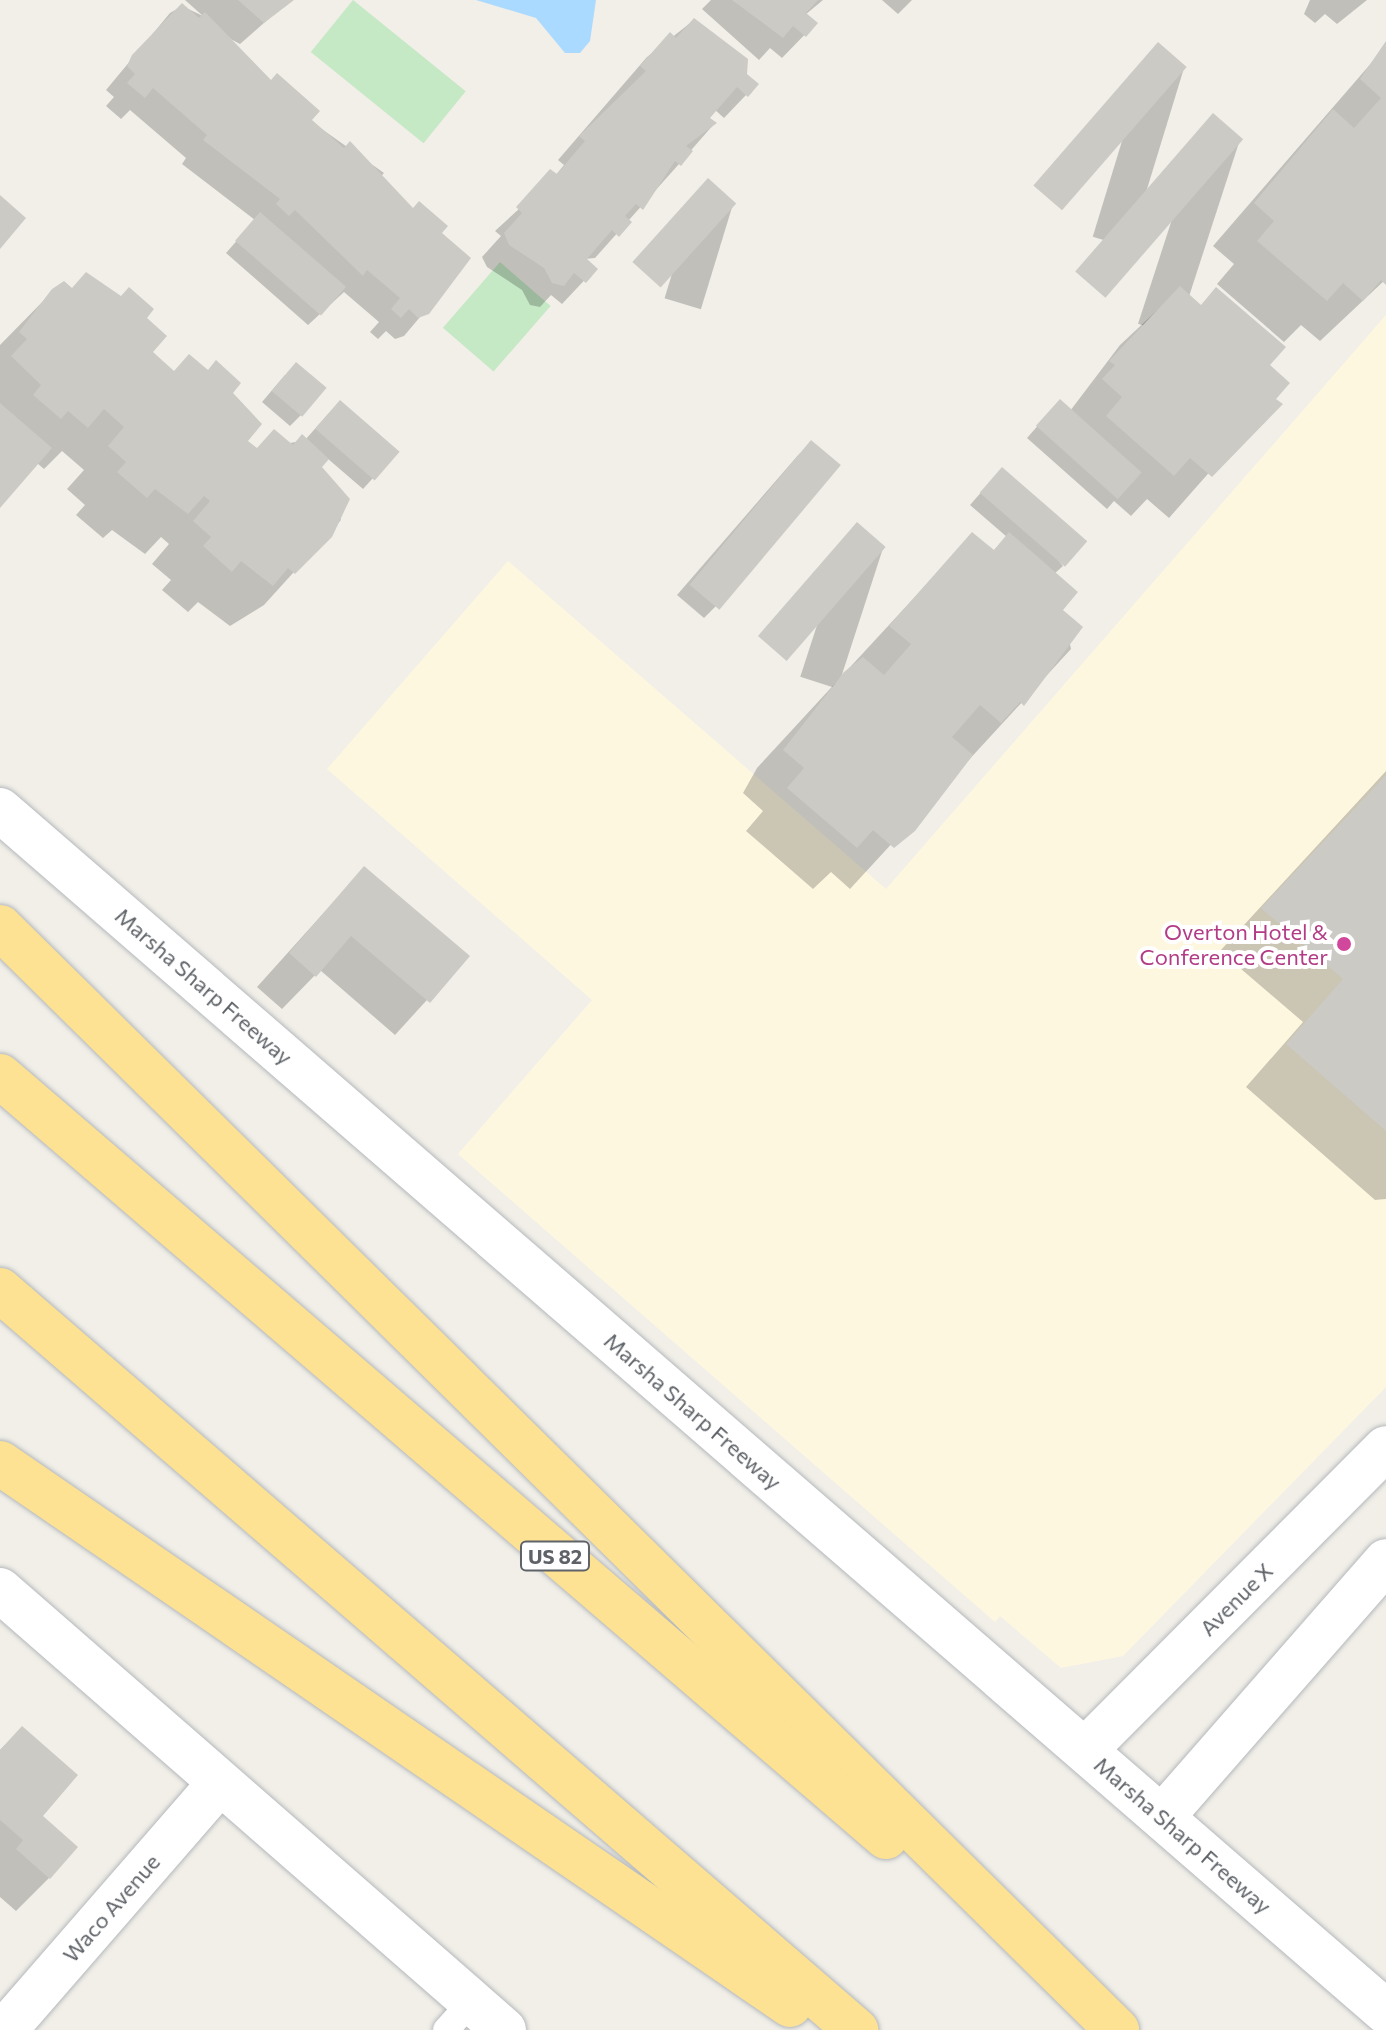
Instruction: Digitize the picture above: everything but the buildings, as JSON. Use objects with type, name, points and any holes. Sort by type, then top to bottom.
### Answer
[{"type":"highway","points":[[0,927],[1116,2030]]},
{"type":"highway","name":"US 82","points":[[0,1076],[1116,2030]]},
{"type":"highway","points":[[0,1290],[856,2030]]},
{"type":"highway","points":[[0,1463],[827,2030]]},
{"type":"main road","name":"Marsha Sharp Freeway","points":[[0,810],[1386,2012]]},
{"type":"main road","name":"Avenue X","points":[[1085,1750],[1386,1448]]},
{"type":"main road","points":[[1162,1817],[1386,1561]]},
{"type":"main road","points":[[0,1590],[217,1786],[458,2016],[504,2030]]},
{"type":"main road","name":"Waco Avenue","points":[[5,2030],[217,1786]]},
{"type":"shaded area","points":[[1386,315],[1386,1387],[1123,1656],[1061,1668],[1000,1616],[995,1622],[458,1154],[592,1000],[327,769],[508,561],[886,889]]},
{"type":"green space","points":[[353,0],[466,91],[424,143],[311,52]]},
{"type":"green space","points":[[500,262],[551,306],[493,372],[443,328]]},
{"type":"water","points":[[476,0],[596,0],[590,41],[580,53],[565,53],[536,18]]},
{"type":"place","name":"Overton Hotel & Conference Center","points":[[1344,944]]}]
